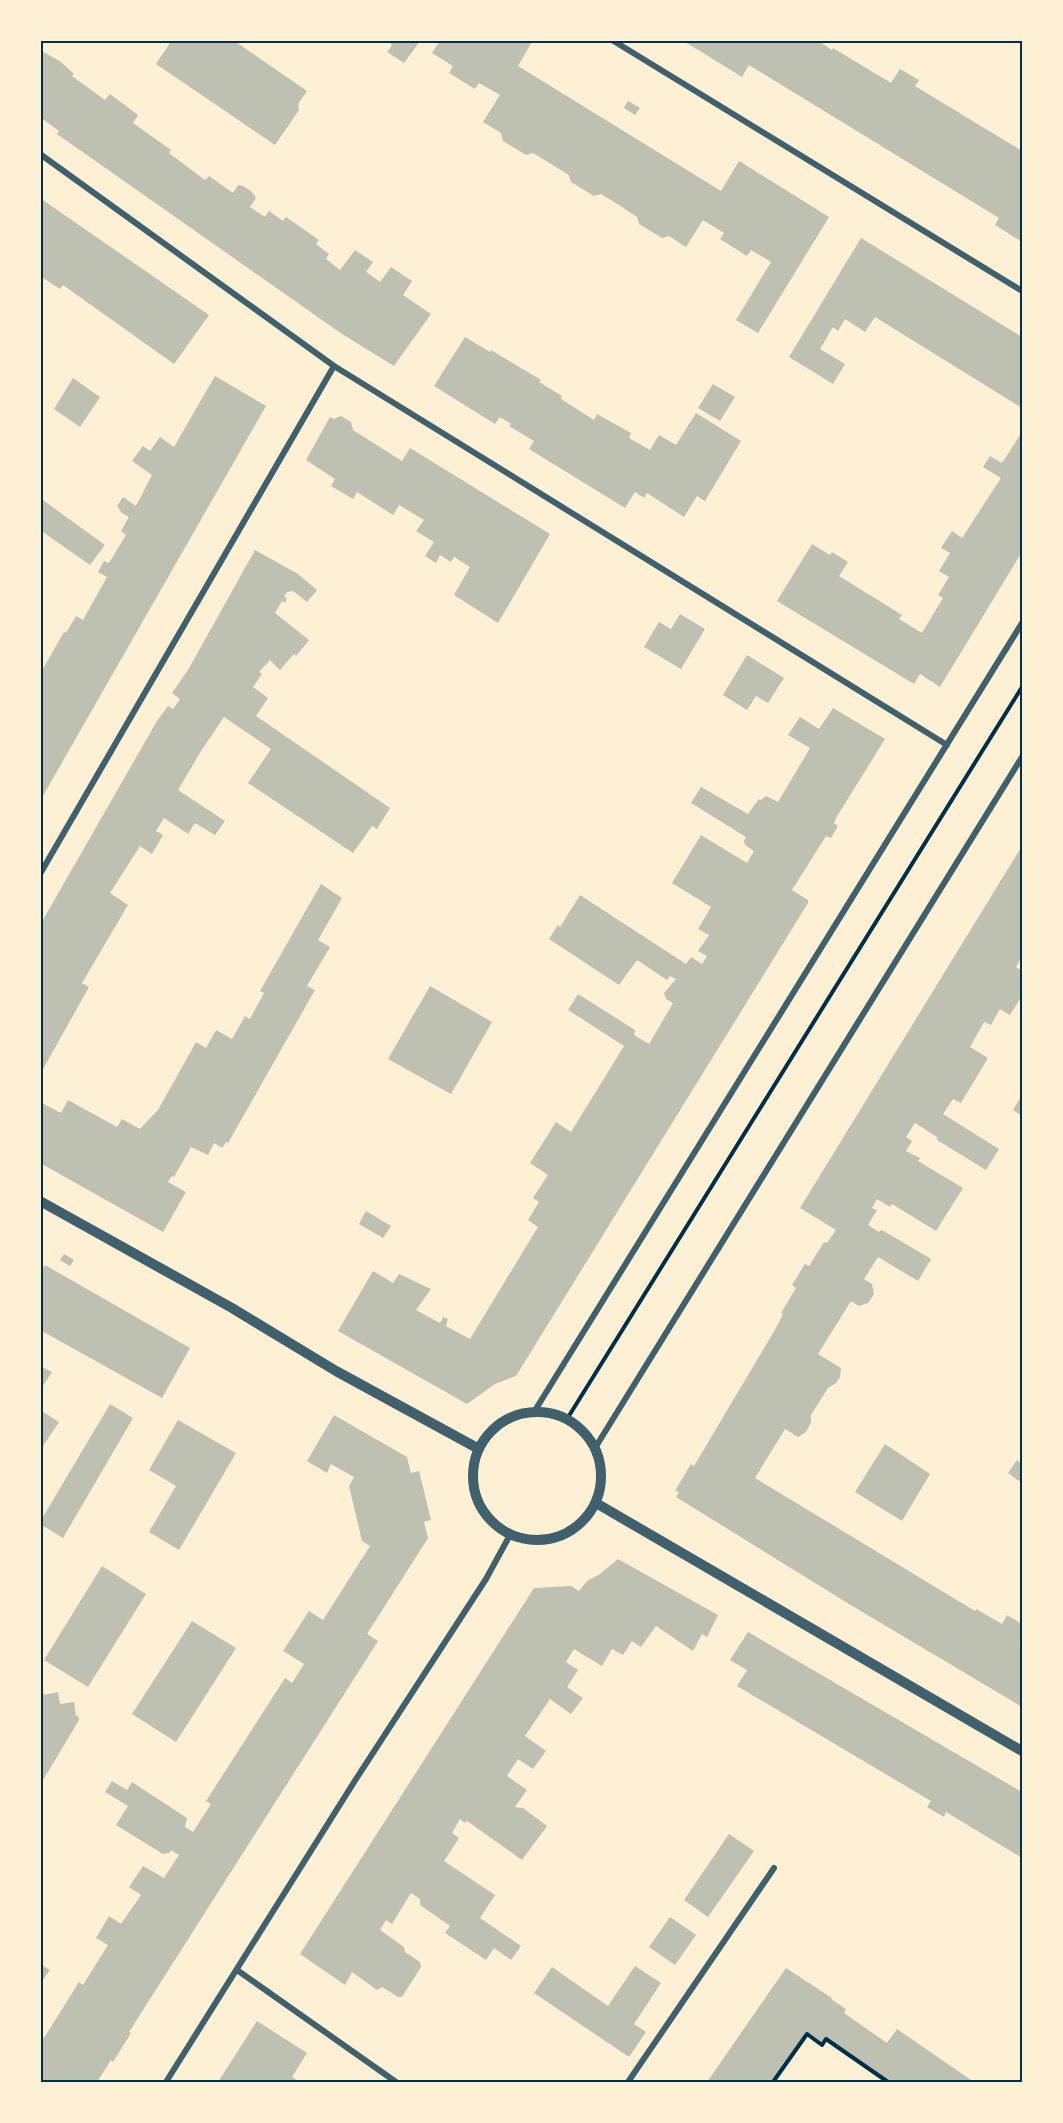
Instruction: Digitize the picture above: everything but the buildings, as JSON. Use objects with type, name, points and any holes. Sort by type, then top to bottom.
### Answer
[{"type":"street","points":[[612,40],[1023,291]]},
{"type":"street","points":[[40,154],[334,366],[947,745]]},
{"type":"street","points":[[40,874],[334,366]]},
{"type":"street","points":[[534,1412],[1023,623]]},
{"type":"street","points":[[595,1448],[1023,758]]},
{"type":"street","points":[[40,1201],[232,1308],[336,1371],[480,1449]]},
{"type":"street","points":[[551,1413],[567,1419],[583,1431],[595,1448],[601,1466],[601,1484],[596,1503],[585,1520],[569,1532],[550,1539],[530,1540],[510,1535],[493,1523],[480,1506],[473,1487],[473,1466],[480,1449],[489,1432],[517,1414],[551,1413]]},
{"type":"street","points":[[596,1503],[1023,1751]]},
{"type":"street","points":[[166,2082],[356,1779],[486,1579],[510,1535]]},
{"type":"street","points":[[627,2082],[774,1868]]},
{"type":"street","points":[[237,1970],[396,2082]]},
{"type":"path","points":[[567,1419],[1023,687]]},
{"type":"path","points":[[773,2082],[807,2034],[822,2045],[826,2039],[888,2082]]}]
